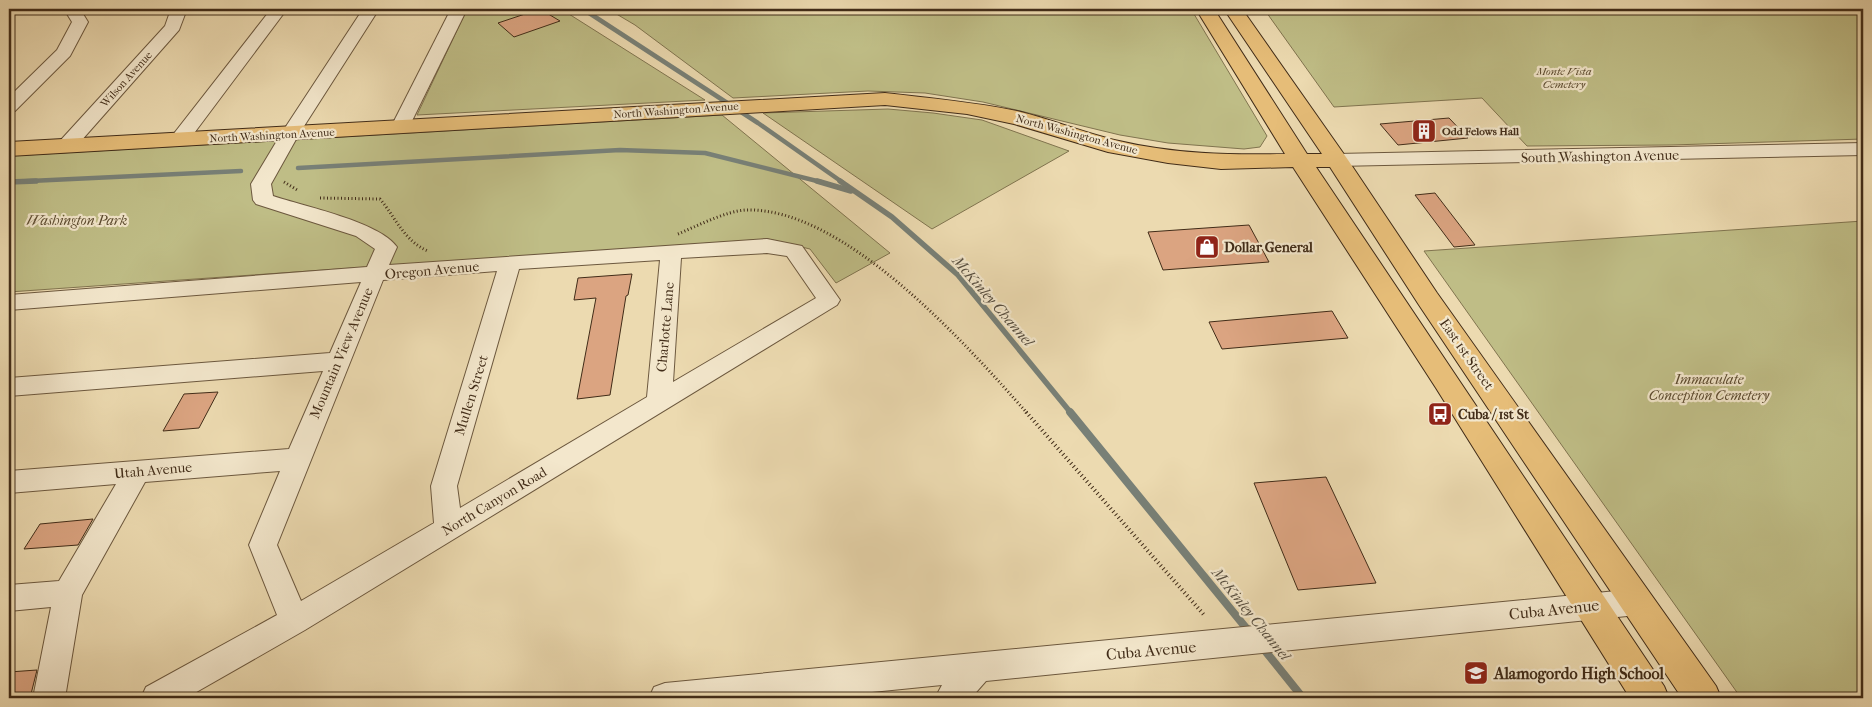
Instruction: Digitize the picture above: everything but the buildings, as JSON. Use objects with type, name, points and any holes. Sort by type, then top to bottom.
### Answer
[{"type":"main road","points":[[1205,9],[1274,121],[1303,162],[1651,698]]},
{"type":"main road","name":"East 1st Street","points":[[1233,9],[1338,160],[1428,299],[1703,698]]},
{"type":"main road","name":"North Washington Avenue","points":[[9,149],[885,99],[926,102],[1018,118],[1116,146],[1168,156],[1220,162],[1338,160]]},
{"type":"street","points":[[9,107],[64,52],[80,22],[72,9]]},
{"type":"street","name":"Wilson Avenue","points":[[66,146],[172,28],[179,9]]},
{"type":"street","points":[[179,140],[276,12],[276,9]]},
{"type":"street","name":"Mountain View Avenue","points":[[294,621],[263,545],[386,248],[363,231],[263,200],[261,184],[290,134],[371,9]]},
{"type":"street","points":[[400,127],[459,9]]},
{"type":"street","name":"South Washington Avenue","points":[[1338,160],[1863,149]]},
{"type":"street","name":"Oregon Avenue","points":[[9,302],[510,263],[767,246],[794,251],[829,300]]},
{"type":"street","name":"Charlotte Lane","points":[[659,403],[671,252]]},
{"type":"street","name":"Mullen Street","points":[[448,528],[444,486],[510,263]]},
{"type":"street","name":"North Canyon Road","points":[[157,698],[294,621],[829,300]]},
{"type":"street","points":[[9,386],[338,361]]},
{"type":"street","name":"Utah Avenue","points":[[9,482],[297,459]]},
{"type":"street","points":[[49,698],[68,592],[137,472]]},
{"type":"street","points":[[9,598],[68,592]]},
{"type":"street","name":"Cuba Avenue","points":[[665,698],[1637,602]]},
{"type":"street","points":[[951,698],[978,667]]},
{"type":"green space","points":[[467,9],[561,9],[705,100],[417,115]]},
{"type":"green space","points":[[608,9],[1191,9],[1267,136],[1260,147],[1244,149],[1168,143],[1120,135],[983,102],[925,93],[868,91],[733,98],[635,25]]},
{"type":"green space","name":"Monte Vista Cemetery","points":[[1264,9],[1863,9],[1863,139],[1671,145],[1527,146],[1482,98],[1334,107]]},
{"type":"green space","points":[[888,109],[982,120],[1069,151],[932,229],[763,113]]},
{"type":"green space","name":"Washington Park","points":[[722,115],[890,253],[836,283],[810,249],[768,239],[9,292],[9,156]]},
{"type":"green space","name":"Immaculate Conception Cemetery","points":[[1863,221],[1863,698],[1741,698],[1424,251]]},
{"type":"waterway","name":"McKinley Channel","points":[[583,9],[758,123],[842,182]]},
{"type":"waterway","points":[[298,168],[620,150],[705,153],[817,181]]},
{"type":"waterway","points":[[36,181],[9,182],[241,171]]},
{"type":"waterway","points":[[817,181],[821,182]]},
{"type":"waterway","points":[[817,181],[851,191]]},
{"type":"waterway","name":"McKinley Channel","points":[[840,181],[892,217],[958,275],[1071,413]]},
{"type":"waterway","name":"McKinley Channel","points":[[1070,412],[1251,634]]},
{"type":"waterway","name":"McKinley Channel","points":[[1262,647],[1303,698]]},
{"type":"place","name":"Odd Felows Hall","points":[[1424,131]]},
{"type":"place","name":"Dollar General","points":[[1207,247]]},
{"type":"place","name":"Cuba / 1st St","points":[[1440,414]]},
{"type":"place","name":"Alamogordo High School","points":[[1476,673]]}]
